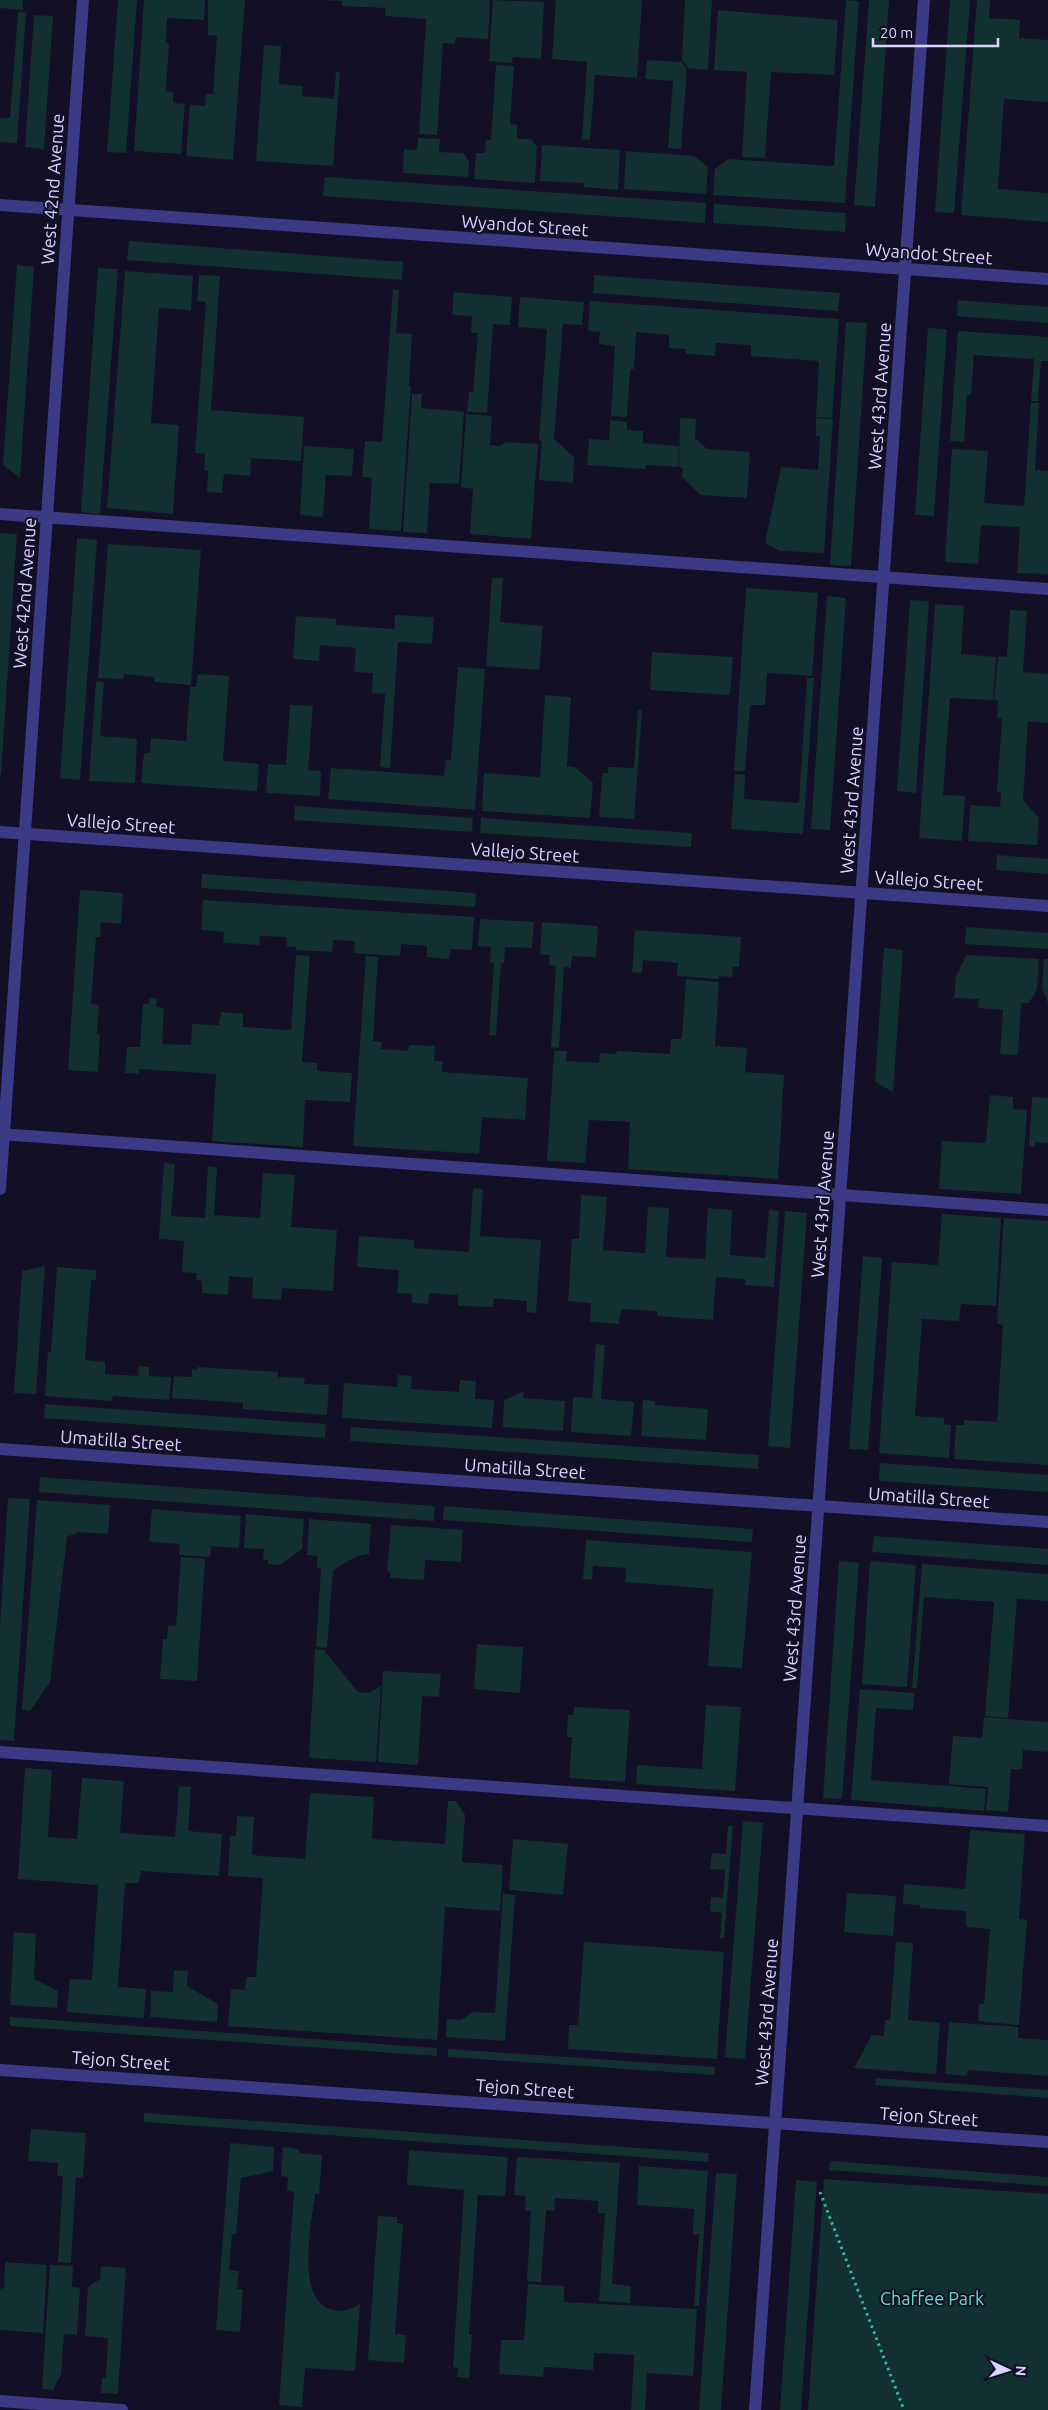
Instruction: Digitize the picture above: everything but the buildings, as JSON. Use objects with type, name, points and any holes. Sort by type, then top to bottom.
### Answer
[{"type":"street","name":"West 42nd Avenue","points":[[0,1189],[2,1134],[25,834],[83,0]]},
{"type":"street","name":"West 43rd Avenue","points":[[755,2410],[924,0]]},
{"type":"street","name":"Wyandot Street","points":[[0,205],[1048,279]]},
{"type":"street","points":[[0,514],[1048,589]]},
{"type":"street","name":"Vallejo Street","points":[[0,832],[1048,906]]},
{"type":"street","points":[[2,1134],[1048,1210]]},
{"type":"street","name":"Umatilla Street","points":[[0,1449],[1048,1522]]},
{"type":"street","points":[[0,1752],[1048,1826]]},
{"type":"street","name":"Tejon Street","points":[[0,2070],[1048,2142]]},
{"type":"street","points":[[0,2402],[122,2410]]},
{"type":"path","points":[[820,2192],[904,2410]]},
{"type":"green space","points":[[0,0],[23,0],[23,10],[0,8]]},
{"type":"green space","points":[[118,0],[137,0],[126,153],[107,152]]},
{"type":"green space","points":[[144,0],[205,0],[204,20],[167,18],[166,43],[169,43],[166,91],[173,92],[173,103],[185,104],[181,154],[134,151]]},
{"type":"green space","points":[[208,0],[245,0],[233,160],[186,156],[190,105],[205,106],[206,94],[213,94],[217,36],[208,35]]},
{"type":"green space","points":[[320,0],[490,0],[488,39],[456,37],[455,44],[443,43],[437,135],[419,134],[426,19],[385,16],[385,8],[342,6],[342,1]]},
{"type":"green space","points":[[493,0],[544,2],[541,59],[513,57],[512,63],[489,61]]},
{"type":"green space","points":[[556,0],[642,0],[637,78],[595,75],[590,140],[582,139],[587,62],[552,59]]},
{"type":"green space","points":[[685,0],[712,0],[708,70],[688,68],[682,60]]},
{"type":"green space","points":[[846,0],[859,1],[845,203],[713,195],[715,169],[728,159],[834,166]]},
{"type":"green space","points":[[869,0],[889,0],[875,207],[854,205]]},
{"type":"green space","points":[[950,0],[970,0],[954,213],[935,212]]},
{"type":"green space","points":[[977,0],[990,0],[989,18],[1020,20],[1019,38],[1048,40],[1048,102],[1004,99],[998,189],[1048,193],[1048,222],[961,215]]},
{"type":"green space","points":[[718,10],[838,20],[834,75],[771,72],[765,158],[742,157],[747,72],[714,70]]},
{"type":"green space","points":[[18,12],[26,13],[17,143],[0,142],[0,118],[10,118]]},
{"type":"green space","points":[[34,15],[53,16],[44,149],[25,147]]},
{"type":"green space","points":[[264,45],[281,46],[279,84],[303,86],[302,96],[334,99],[336,72],[340,72],[333,166],[256,161]]},
{"type":"green space","points":[[647,60],[681,62],[687,68],[681,149],[668,148],[673,81],[645,79]]},
{"type":"green space","points":[[496,65],[514,66],[510,124],[517,125],[517,139],[531,139],[537,146],[535,183],[474,179],[476,153],[485,153],[486,140],[491,140]]},
{"type":"green space","points":[[418,138],[440,139],[439,152],[463,153],[469,161],[468,177],[403,173],[404,149],[417,150]]},
{"type":"green space","points":[[542,145],[620,150],[618,190],[584,187],[584,183],[540,181]]},
{"type":"green space","points":[[626,151],[694,156],[708,167],[706,194],[624,189]]},
{"type":"green space","points":[[325,177],[706,203],[705,223],[323,196]]},
{"type":"green space","points":[[714,204],[846,213],[845,232],[713,223]]},
{"type":"green space","points":[[129,241],[403,262],[402,280],[127,260]]},
{"type":"green space","points":[[17,265],[34,267],[20,478],[3,465]]},
{"type":"green space","points":[[98,268],[118,269],[100,514],[81,512]]},
{"type":"green space","points":[[125,271],[193,276],[191,310],[159,308],[151,423],[179,425],[173,514],[107,508]]},
{"type":"green space","points":[[199,275],[220,276],[211,410],[304,417],[301,461],[251,458],[250,476],[224,474],[222,493],[207,492],[208,471],[204,470],[205,454],[195,453],[206,302],[197,301]]},
{"type":"green space","points":[[594,275],[840,293],[838,311],[593,293]]},
{"type":"green space","points":[[393,289],[399,290],[396,333],[412,334],[409,386],[411,386],[401,531],[369,529],[372,478],[362,477],[365,441],[382,442]]},
{"type":"green space","points":[[454,292],[512,297],[510,325],[493,324],[487,413],[467,412],[469,392],[473,392],[478,333],[471,333],[472,316],[452,315]]},
{"type":"green space","points":[[520,297],[584,302],[582,325],[563,324],[554,439],[574,457],[573,483],[539,480],[542,441],[539,440],[547,329],[518,327]]},
{"type":"green space","points":[[958,300],[1048,307],[1048,323],[957,316]]},
{"type":"green space","points":[[590,301],[839,319],[832,418],[816,417],[819,361],[751,356],[751,345],[716,343],[715,356],[686,354],[686,349],[669,348],[669,335],[636,332],[634,369],[630,369],[627,417],[611,416],[615,346],[599,344],[600,332],[588,331]]},
{"type":"green space","points":[[846,322],[867,323],[851,566],[830,565]]},
{"type":"green space","points":[[928,328],[947,329],[934,516],[915,515]]},
{"type":"green space","points":[[958,331],[1048,337],[1048,361],[1041,361],[1038,401],[1031,401],[1034,359],[974,355],[971,395],[967,395],[964,442],[950,441]]},
{"type":"green space","points":[[412,394],[422,394],[421,408],[464,412],[459,484],[430,483],[427,533],[403,532]]},
{"type":"green space","points":[[1031,403],[1039,403],[1035,470],[1048,471],[1048,574],[1017,573],[1020,527],[981,525],[978,564],[945,562],[952,449],[988,451],[984,503],[1024,506]]},
{"type":"green space","points":[[466,414],[492,416],[490,445],[500,446],[506,442],[538,444],[531,539],[470,534],[473,489],[461,487]]},
{"type":"green space","points":[[680,418],[696,419],[695,438],[707,449],[750,452],[747,498],[700,495],[682,477],[683,468],[679,467]]},
{"type":"green space","points":[[816,418],[833,419],[824,553],[780,551],[765,543],[781,467],[818,470],[820,437],[816,436]]},
{"type":"green space","points":[[610,420],[627,422],[627,430],[643,431],[643,443],[679,446],[678,467],[646,465],[645,469],[587,465],[589,439],[609,440]]},
{"type":"green space","points":[[304,446],[354,449],[352,476],[326,475],[323,517],[300,515]]},
{"type":"green space","points":[[0,533],[17,534],[1,775],[0,775]]},
{"type":"green space","points":[[77,538],[97,540],[80,780],[60,778]]},
{"type":"green space","points":[[108,544],[201,550],[191,685],[154,682],[154,677],[124,674],[123,679],[98,678]]},
{"type":"green space","points":[[492,578],[503,578],[500,622],[543,626],[539,670],[486,666]]},
{"type":"green space","points":[[746,588],[818,593],[812,676],[767,673],[765,705],[750,705],[745,771],[734,771]]},
{"type":"green space","points":[[827,596],[846,598],[830,830],[811,829]]},
{"type":"green space","points":[[910,600],[929,601],[916,793],[897,791]]},
{"type":"green space","points":[[935,604],[964,606],[961,654],[996,657],[993,700],[950,698],[943,795],[965,796],[962,841],[919,838]]},
{"type":"green space","points":[[1010,610],[1027,611],[1023,672],[1048,674],[1048,723],[1028,721],[1023,800],[1039,818],[1037,845],[968,841],[970,805],[1000,807],[1001,793],[997,792],[1002,719],[997,718],[998,701],[994,700],[998,656],[1007,657]]},
{"type":"green space","points":[[395,615],[434,617],[432,644],[398,642],[390,768],[380,767],[385,694],[372,693],[373,673],[354,672],[356,648],[320,645],[319,661],[293,659],[296,616],[336,619],[336,625],[394,629]]},
{"type":"green space","points":[[652,652],[733,657],[730,695],[650,690]]},
{"type":"green space","points":[[458,667],[485,669],[475,810],[328,799],[331,768],[444,776],[446,760],[451,760]]},
{"type":"green space","points":[[198,674],[229,676],[223,761],[259,764],[257,791],[141,783],[144,753],[150,753],[151,738],[186,741],[190,687],[196,687]]},
{"type":"green space","points":[[807,678],[814,678],[803,834],[731,829],[735,774],[745,775],[744,799],[799,803]]},
{"type":"green space","points":[[96,682],[104,682],[100,736],[137,739],[135,783],[89,781]]},
{"type":"green space","points":[[545,695],[571,697],[567,766],[575,767],[593,783],[590,818],[482,811],[484,773],[540,777]]},
{"type":"green space","points":[[290,705],[313,706],[308,770],[321,771],[320,796],[266,793],[268,764],[286,765]]},
{"type":"green space","points":[[638,710],[642,711],[634,819],[599,817],[602,773],[608,773],[608,767],[634,768]]},
{"type":"green space","points":[[295,806],[473,818],[472,832],[294,820]]},
{"type":"green space","points":[[481,818],[692,833],[691,847],[480,833]]},
{"type":"green space","points":[[997,855],[1048,859],[1048,874],[996,870]]},
{"type":"green space","points":[[202,874],[476,893],[475,907],[201,888]]},
{"type":"green space","points":[[80,890],[123,893],[121,924],[101,922],[100,937],[96,937],[91,1004],[99,1005],[97,1034],[100,1034],[98,1072],[68,1070]]},
{"type":"green space","points":[[203,900],[474,917],[472,950],[450,949],[449,959],[427,957],[427,946],[401,944],[400,956],[354,953],[355,941],[333,940],[332,952],[296,950],[296,947],[287,946],[286,937],[260,936],[259,945],[223,943],[224,932],[201,930]]},
{"type":"green space","points":[[480,919],[534,922],[532,948],[505,947],[504,963],[501,963],[496,1035],[489,1035],[494,963],[490,962],[491,947],[478,946]]},
{"type":"green space","points":[[542,922],[598,926],[596,957],[572,956],[571,968],[564,967],[559,1048],[551,1047],[556,966],[549,965],[550,955],[540,954]]},
{"type":"green space","points":[[966,927],[1048,933],[1048,949],[965,944]]},
{"type":"green space","points":[[635,930],[741,937],[739,967],[733,967],[732,977],[719,976],[719,979],[677,976],[678,963],[643,960],[642,973],[632,972]]},
{"type":"green space","points":[[884,948],[903,950],[893,1092],[875,1082]]},
{"type":"green space","points":[[296,955],[310,956],[302,1062],[317,1063],[317,1071],[352,1073],[350,1102],[305,1100],[303,1147],[212,1141],[216,1074],[139,1069],[139,1074],[125,1073],[127,1047],[140,1047],[143,1004],[149,1004],[149,998],[157,999],[156,1007],[164,1008],[162,1044],[191,1045],[192,1024],[219,1025],[221,1012],[243,1014],[243,1027],[291,1030]]},
{"type":"green space","points":[[966,955],[1039,959],[1037,989],[1029,1003],[1021,1003],[1018,1055],[1000,1054],[1003,1010],[978,1008],[979,999],[954,998],[956,977]]},
{"type":"green space","points":[[366,956],[378,957],[373,1041],[382,1042],[381,1049],[408,1051],[409,1045],[435,1046],[434,1061],[443,1061],[442,1072],[528,1078],[525,1120],[482,1117],[479,1154],[353,1146]]},
{"type":"green space","points":[[1044,959],[1048,959],[1048,1003],[1042,988]]},
{"type":"green space","points":[[686,979],[719,982],[715,1046],[747,1048],[745,1072],[784,1075],[778,1179],[628,1169],[630,1122],[589,1120],[585,1163],[547,1161],[554,1051],[567,1051],[566,1061],[599,1063],[600,1053],[616,1054],[617,1051],[670,1054],[671,1039],[682,1039]]},
{"type":"green space","points":[[990,1095],[1013,1097],[1013,1109],[1027,1110],[1021,1194],[939,1189],[942,1141],[986,1143]]},
{"type":"green space","points":[[1032,1097],[1048,1098],[1048,1143],[1035,1142],[1035,1146],[1029,1146]]},
{"type":"green space","points":[[164,1163],[175,1164],[171,1216],[205,1218],[208,1166],[217,1167],[214,1215],[260,1218],[263,1173],[295,1175],[291,1227],[337,1230],[333,1291],[282,1288],[281,1300],[252,1298],[253,1278],[229,1276],[228,1295],[202,1293],[202,1281],[196,1280],[197,1273],[182,1272],[184,1241],[159,1239]]},
{"type":"green space","points":[[473,1188],[483,1189],[480,1236],[541,1240],[536,1313],[527,1312],[527,1301],[494,1298],[493,1307],[458,1306],[458,1295],[429,1293],[428,1304],[412,1303],[412,1294],[397,1293],[399,1270],[357,1267],[359,1236],[414,1240],[414,1248],[469,1252]]},
{"type":"green space","points":[[581,1195],[607,1197],[603,1250],[645,1253],[648,1207],[669,1208],[666,1257],[705,1259],[708,1208],[732,1210],[730,1255],[765,1258],[769,1210],[779,1211],[774,1287],[745,1285],[745,1279],[716,1277],[713,1320],[657,1316],[657,1311],[621,1309],[619,1324],[590,1322],[591,1303],[568,1301],[572,1239],[579,1239]]},
{"type":"green space","points":[[785,1211],[807,1213],[790,1448],[768,1446]]},
{"type":"green space","points":[[942,1214],[1001,1218],[996,1306],[961,1304],[959,1321],[922,1319],[915,1416],[944,1418],[944,1424],[951,1425],[949,1458],[879,1453],[892,1262],[938,1265]]},
{"type":"green space","points":[[1004,1218],[1048,1221],[1048,1465],[954,1459],[956,1425],[964,1425],[964,1420],[997,1422],[1003,1325],[997,1324]]},
{"type":"green space","points":[[863,1256],[882,1258],[868,1450],[849,1449]]},
{"type":"green space","points":[[45,1266],[36,1394],[14,1393],[22,1271]]},
{"type":"green space","points":[[57,1267],[96,1270],[96,1280],[91,1280],[85,1360],[105,1362],[105,1374],[138,1376],[139,1366],[149,1367],[149,1376],[171,1377],[169,1400],[113,1396],[112,1401],[45,1396],[48,1352],[51,1352]]},
{"type":"green space","points":[[596,1344],[605,1345],[601,1399],[634,1402],[631,1436],[571,1432],[573,1397],[592,1398]]},
{"type":"green space","points":[[198,1367],[278,1372],[278,1377],[305,1378],[304,1384],[329,1385],[327,1415],[243,1409],[243,1403],[172,1398],[174,1376],[192,1377],[192,1369],[197,1370]]},
{"type":"green space","points":[[398,1375],[412,1376],[411,1389],[459,1392],[460,1380],[476,1381],[475,1399],[494,1400],[492,1428],[342,1418],[344,1383],[397,1387]]},
{"type":"green space","points":[[524,1391],[523,1398],[565,1401],[563,1431],[503,1427],[504,1400]]},
{"type":"green space","points":[[643,1400],[655,1401],[655,1405],[708,1409],[706,1440],[641,1436]]},
{"type":"green space","points":[[45,1404],[326,1424],[325,1438],[44,1418]]},
{"type":"green space","points":[[351,1427],[759,1455],[758,1469],[350,1441]]},
{"type":"green space","points":[[880,1463],[1048,1475],[1048,1492],[879,1481]]},
{"type":"green space","points":[[40,1477],[435,1506],[434,1521],[39,1492]]},
{"type":"green space","points":[[8,1498],[30,1499],[14,1741],[0,1740],[0,1626]]},
{"type":"green space","points":[[37,1500],[110,1505],[108,1534],[78,1532],[67,1537],[50,1682],[30,1711],[22,1710]]},
{"type":"green space","points":[[444,1506],[753,1529],[752,1542],[443,1520]]},
{"type":"green space","points":[[152,1509],[241,1516],[239,1548],[211,1546],[210,1557],[179,1555],[180,1544],[149,1542]]},
{"type":"green space","points":[[246,1514],[304,1519],[302,1549],[280,1565],[268,1564],[268,1560],[263,1560],[264,1549],[244,1548]]},
{"type":"green space","points":[[309,1519],[371,1524],[369,1554],[357,1556],[333,1570],[327,1648],[316,1647],[321,1569],[317,1568],[318,1556],[307,1555]]},
{"type":"green space","points":[[391,1525],[463,1530],[461,1562],[425,1560],[424,1580],[390,1578],[390,1572],[387,1571]]},
{"type":"green space","points":[[874,1536],[1048,1549],[1048,1565],[872,1552]]},
{"type":"green space","points":[[586,1540],[752,1552],[742,1668],[708,1666],[713,1589],[625,1582],[626,1568],[593,1566],[592,1580],[583,1579]]},
{"type":"green space","points":[[181,1557],[205,1559],[197,1681],[160,1679],[163,1639],[167,1639],[168,1626],[176,1626]]},
{"type":"green space","points":[[839,1561],[859,1563],[842,1799],[823,1798]]},
{"type":"green space","points":[[870,1561],[916,1565],[907,1687],[862,1684]]},
{"type":"green space","points":[[922,1564],[1048,1574],[1048,1601],[1017,1599],[1008,1718],[985,1716],[994,1602],[924,1597],[917,1688],[912,1688]]},
{"type":"green space","points":[[477,1644],[523,1647],[520,1693],[474,1689]]},
{"type":"green space","points":[[315,1649],[324,1650],[358,1692],[369,1693],[381,1686],[376,1762],[309,1758]]},
{"type":"green space","points":[[383,1671],[441,1674],[439,1697],[422,1696],[418,1765],[378,1762]]},
{"type":"green space","points":[[860,1689],[914,1693],[913,1710],[876,1708],[871,1780],[986,1789],[984,1811],[851,1800]]},
{"type":"green space","points":[[706,1705],[741,1707],[735,1791],[636,1784],[637,1765],[702,1769]]},
{"type":"green space","points":[[574,1707],[630,1710],[625,1782],[569,1778],[572,1737],[567,1737],[568,1715],[574,1715]]},
{"type":"green space","points":[[984,1717],[1048,1722],[1048,1752],[1023,1750],[1022,1769],[1011,1769],[1008,1812],[986,1810],[988,1787],[949,1784],[953,1736],[982,1738]]},
{"type":"green space","points":[[25,1768],[52,1770],[48,1837],[77,1839],[82,1778],[124,1781],[120,1833],[175,1837],[179,1786],[191,1787],[188,1831],[222,1834],[219,1876],[141,1871],[139,1883],[125,1883],[118,1987],[146,1989],[144,2018],[67,2012],[70,1979],[92,1980],[98,1885],[18,1879]]},
{"type":"green space","points":[[310,1793],[374,1797],[372,1839],[445,1844],[448,1801],[456,1801],[465,1815],[462,1862],[503,1865],[500,1911],[445,1907],[437,2040],[228,2026],[231,1989],[245,1990],[246,1977],[256,1977],[263,1878],[228,1876],[230,1836],[236,1836],[237,1816],[254,1817],[252,1855],[305,1859]]},
{"type":"green space","points":[[743,1821],[763,1823],[745,2059],[725,2057]]},
{"type":"green space","points":[[728,1826],[733,1826],[724,1938],[720,1938],[722,1913],[710,1911],[711,1897],[723,1898],[725,1870],[710,1869],[712,1853],[726,1854]]},
{"type":"green space","points":[[970,1830],[1025,1834],[1019,1919],[1027,1920],[1019,2025],[978,2021],[979,2004],[984,2004],[990,1929],[966,1927],[966,1911],[920,1908],[920,1905],[903,1904],[904,1884],[965,1889]]},
{"type":"green space","points":[[513,1839],[568,1844],[563,1895],[509,1890]]},
{"type":"green space","points":[[847,1893],[896,1896],[893,1936],[844,1932]]},
{"type":"green space","points":[[503,1894],[515,1895],[505,2041],[446,2037],[447,2019],[461,2020],[473,2012],[495,2013]]},
{"type":"green space","points":[[14,1932],[36,1934],[34,1979],[58,1991],[57,2008],[10,2005]]},
{"type":"green space","points":[[584,1942],[724,1952],[717,2059],[568,2049],[569,2025],[578,2025]]},
{"type":"green space","points":[[896,1942],[913,1943],[908,2020],[940,2023],[936,2074],[854,2068],[872,2035],[884,2036],[885,2020],[890,2020]]},
{"type":"green space","points":[[174,1970],[188,1971],[187,1986],[218,2004],[217,2022],[150,2017],[151,1991],[173,1992]]},
{"type":"green space","points":[[10,2017],[437,2048],[437,2056],[10,2026]]},
{"type":"green space","points":[[949,2022],[1018,2027],[1018,2038],[1048,2040],[1048,2076],[968,2070],[967,2076],[945,2074]]},
{"type":"green space","points":[[448,2049],[715,2067],[714,2075],[448,2057]]},
{"type":"green space","points":[[876,2078],[1048,2090],[1048,2098],[875,2085]]},
{"type":"green space","points":[[144,2113],[709,2153],[708,2162],[144,2122]]},
{"type":"green space","points":[[31,2129],[86,2133],[83,2178],[76,2177],[71,2263],[58,2262],[63,2176],[57,2176],[58,2163],[28,2161]]},
{"type":"green space","points":[[230,2143],[274,2147],[273,2171],[241,2178],[236,2234],[232,2234],[229,2270],[239,2271],[237,2289],[243,2289],[240,2332],[216,2330]]},
{"type":"green space","points":[[283,2147],[299,2149],[299,2153],[322,2155],[319,2194],[315,2194],[309,2240],[309,2275],[312,2290],[319,2302],[330,2309],[346,2310],[360,2304],[355,2371],[305,2368],[302,2407],[279,2405],[294,2192],[287,2191],[288,2177],[281,2176]]},
{"type":"green space","points":[[409,2150],[508,2157],[505,2196],[478,2195],[469,2335],[472,2335],[469,2378],[457,2377],[458,2368],[453,2367],[464,2190],[407,2185]]},
{"type":"green space","points":[[517,2157],[620,2163],[612,2284],[631,2286],[630,2303],[599,2301],[605,2213],[598,2213],[598,2201],[555,2198],[554,2211],[546,2210],[541,2282],[527,2281],[531,2211],[525,2210],[526,2196],[514,2195]]},
{"type":"green space","points":[[830,2161],[1048,2177],[1048,2186],[829,2170]]},
{"type":"green space","points":[[639,2166],[708,2171],[699,2306],[694,2306],[699,2234],[693,2234],[694,2209],[637,2205]]},
{"type":"green space","points":[[716,2173],[737,2174],[721,2410],[699,2410]]},
{"type":"green space","name":"Chaffee Park","points":[[824,2179],[1048,2194],[1048,2410],[808,2410]]},
{"type":"green space","points":[[796,2180],[817,2182],[801,2410],[780,2410]]},
{"type":"green space","points":[[378,2216],[397,2217],[397,2223],[403,2224],[395,2334],[406,2335],[404,2363],[368,2360]]},
{"type":"green space","points":[[5,2262],[47,2265],[43,2333],[0,2330],[0,2289],[4,2288]]},
{"type":"green space","points":[[50,2265],[73,2266],[72,2287],[80,2288],[77,2335],[64,2334],[61,2374],[53,2390],[42,2389]]},
{"type":"green space","points":[[101,2266],[126,2268],[118,2394],[101,2393],[102,2378],[106,2377],[108,2338],[85,2336],[88,2287],[100,2279]]},
{"type":"green space","points":[[528,2284],[564,2286],[564,2302],[697,2309],[693,2376],[647,2373],[645,2410],[631,2410],[634,2355],[594,2353],[593,2370],[544,2367],[543,2377],[499,2374],[501,2340],[524,2340]]}]
